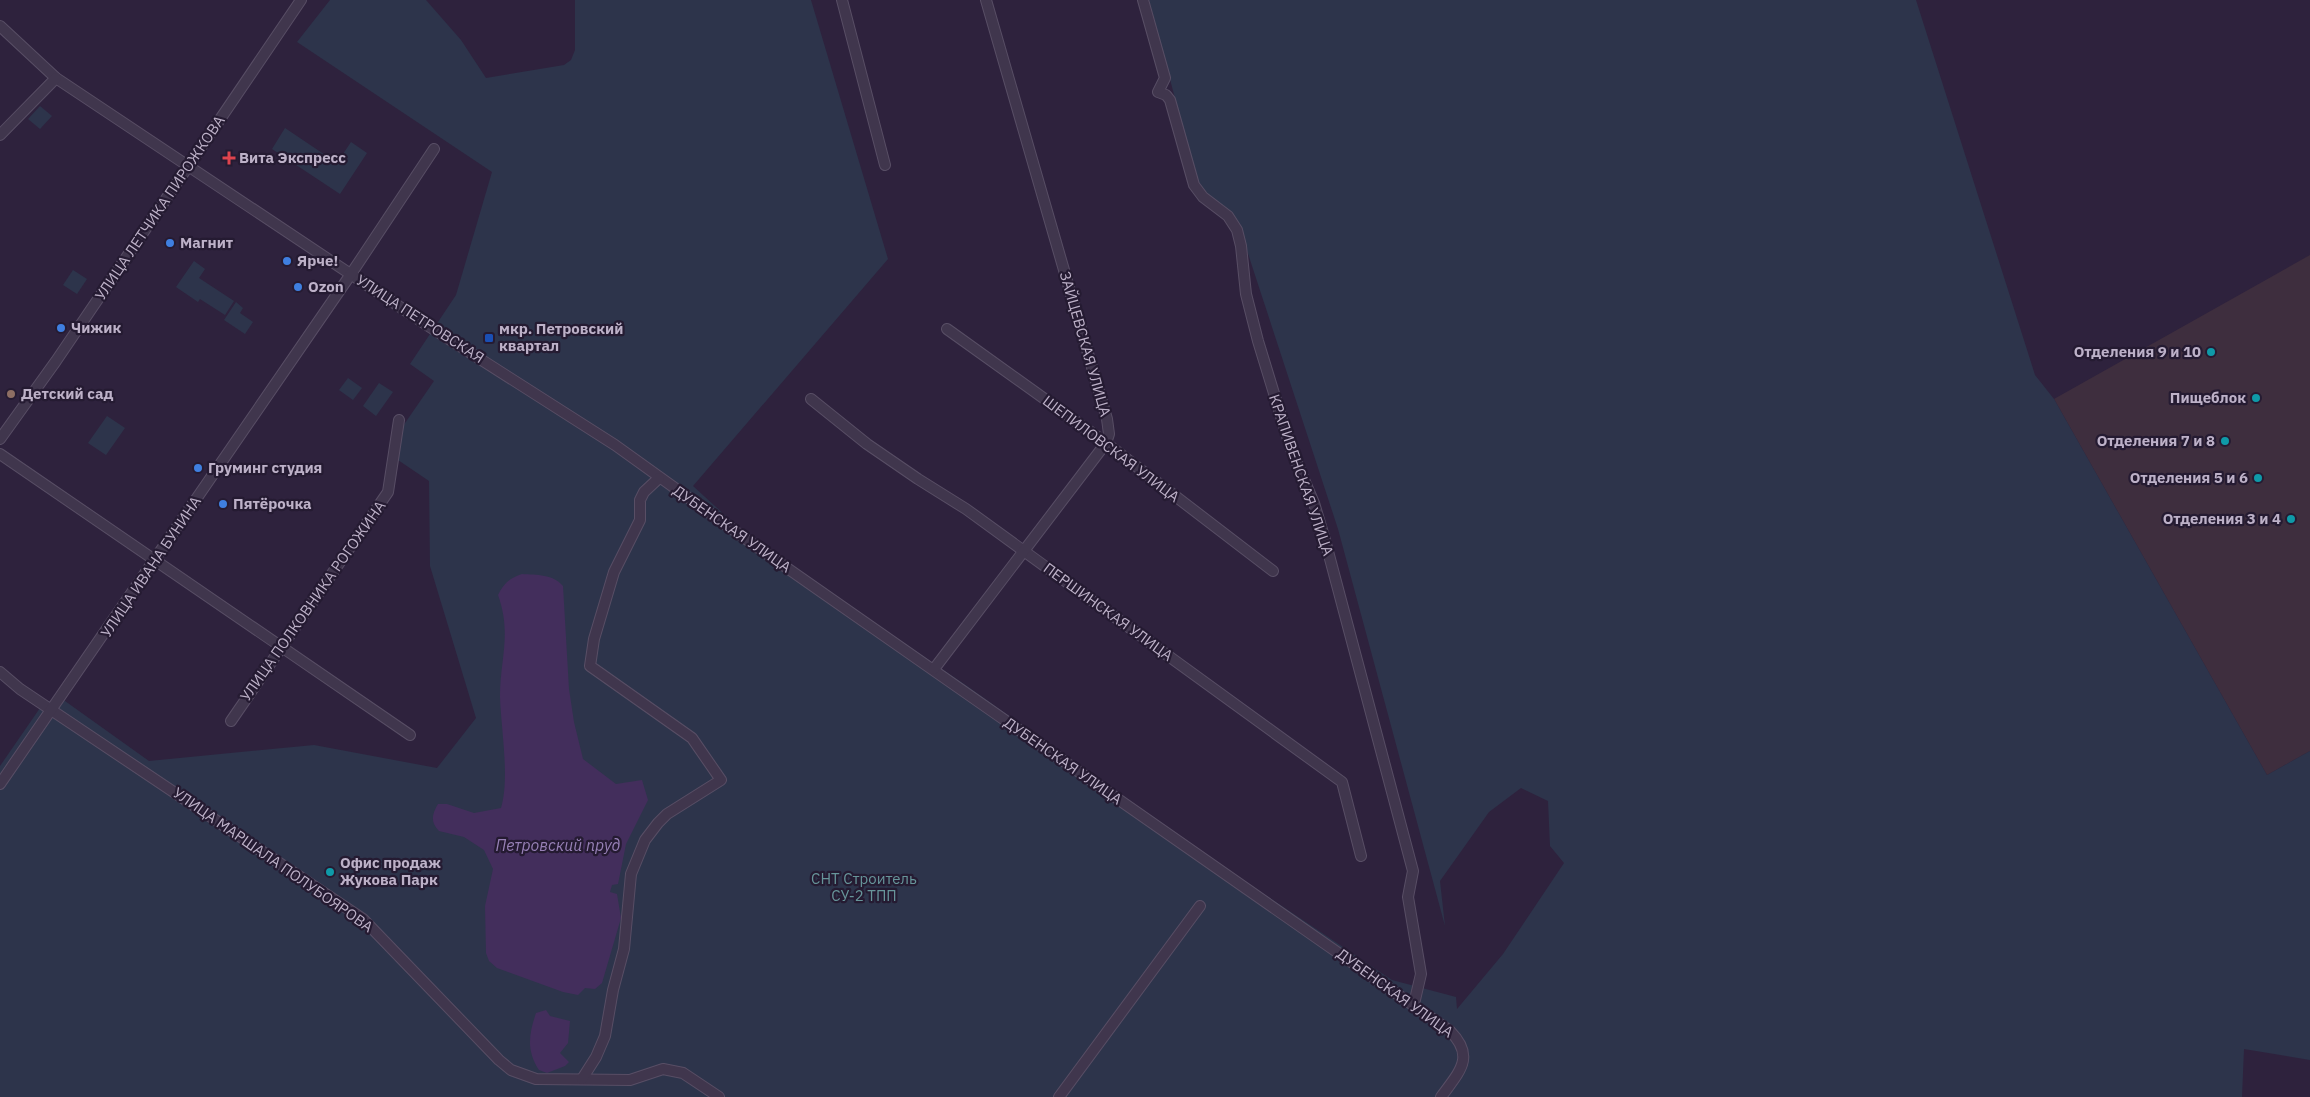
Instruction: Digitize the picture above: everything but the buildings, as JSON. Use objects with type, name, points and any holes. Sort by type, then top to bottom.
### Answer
[{"type":"street","name":"УЛИЦА ЛЕТЧИКА ПИРОЖКОВА","points":[[0,439],[61,354],[188,165],[246,84],[301,0]]},
{"type":"street","points":[[842,0],[885,165]]},
{"type":"street","name":"ЗАЙЦЕВСКАЯ УЛИЦА","points":[[986,0],[1107,418],[1109,434],[1106,443]]},
{"type":"street","name":"КРАПИВЕНСКАЯ УЛИЦА","points":[[1143,0],[1165,78],[1158,92],[1170,100],[1194,185],[1203,197],[1228,216],[1237,230],[1246,294],[1258,341],[1291,449],[1314,503],[1325,540],[1413,871],[1408,897],[1421,974],[1414,1004]]},
{"type":"street","name":"УЛИЦА ПЕТРОВСКАЯ","points":[[0,26],[56,78],[430,327],[569,414],[659,478]]},
{"type":"street","points":[[0,135],[56,78]]},
{"type":"street","name":"УЛИЦА ИВАНА БУНИНА","points":[[0,784],[351,274],[434,149]]},
{"type":"street","name":"ШЕПИЛОВСКАЯ УЛИЦА","points":[[947,329],[1106,443],[1273,571]]},
{"type":"street","name":"ПЕРШИНСКАЯ УЛИЦА","points":[[811,399],[867,444],[966,509],[1342,782],[1362,856]]},
{"type":"street","name":"УЛИЦА ПОЛКОВНИКА РОГОЖИНА","points":[[231,721],[388,492],[399,420]]},
{"type":"street","points":[[934,669],[1106,443]]},
{"type":"street","points":[[0,454],[156,559],[280,648],[410,735]]},
{"type":"street","points":[[582,1079],[605,1036],[613,990],[624,949],[631,874],[646,840],[658,823],[668,814],[721,780],[692,738],[590,666],[594,639],[614,572],[640,520],[640,500],[644,492],[659,478]]},
{"type":"street","name":"ДУБЕНСКАЯ УЛИЦА","points":[[659,478],[1414,1004],[1450,1031],[1463,1048],[1464,1059],[1461,1069],[1441,1097]]},
{"type":"street","name":"УЛИЦА МАРШАЛА ПОЛУБОЯРОВА","points":[[0,672],[20,689],[363,919],[511,1070],[536,1079],[630,1080],[663,1069],[683,1072],[719,1097]]},
{"type":"street","points":[[1059,1097],[1200,906]]},
{"type":"shaded area","points":[[2310,255],[2310,751],[2267,775],[2054,399]]},
{"type":"green space","name":"СНТ Строитель СУ-2 ТПП","points":[[330,0],[426,0],[461,40],[486,78],[564,65],[571,60],[575,50],[575,0],[811,0],[888,259],[693,486],[750,538],[967,686],[1185,841],[1392,980],[1456,997],[1457,1009],[1503,954],[1564,863],[1550,846],[1548,801],[1521,788],[1489,812],[1440,881],[1445,926],[1338,529],[1237,220],[1204,193],[1198,185],[1149,0],[1916,0],[2035,375],[2054,399],[2267,775],[2310,751],[2310,1060],[2244,1049],[2242,1097],[0,1097],[0,766],[40,708],[58,696],[149,761],[314,745],[437,768],[476,718],[430,566],[429,481],[398,460],[403,426],[434,381],[410,364],[456,295],[492,172],[297,42]]},
{"type":"green space","points":[[40,106],[52,116],[40,129],[28,119]]},
{"type":"green space","points":[[285,128],[337,163],[351,142],[367,153],[340,194],[272,149]]},
{"type":"green space","points":[[194,261],[205,269],[199,278],[234,301],[225,315],[200,299],[198,302],[176,287]]},
{"type":"green space","points":[[73,270],[87,279],[77,294],[63,285]]},
{"type":"green space","points":[[236,302],[243,308],[240,313],[253,322],[245,334],[224,320]]},
{"type":"green space","points":[[348,378],[362,388],[353,400],[339,390]]},
{"type":"green space","points":[[379,383],[393,392],[376,416],[363,406]]},
{"type":"green space","points":[[107,416],[125,428],[106,455],[88,443]]},
{"type":"water","name":"Петровский пруд","points":[[522,574],[550,577],[563,586],[569,689],[574,722],[583,759],[616,784],[642,780],[648,800],[626,844],[618,884],[612,885],[610,892],[617,894],[621,918],[602,983],[595,989],[585,988],[578,995],[563,992],[497,968],[489,961],[486,953],[485,906],[493,869],[484,850],[464,837],[439,831],[433,821],[434,811],[438,804],[447,804],[474,813],[501,808],[504,796],[505,768],[500,683],[505,634],[498,595],[508,581]]},
{"type":"water","points":[[546,1010],[550,1016],[570,1021],[568,1043],[560,1053],[569,1062],[565,1066],[547,1073],[539,1070],[530,1049],[530,1035],[536,1013]]},
{"type":"place","name":"Вита Экспресс","points":[[229,158]]},
{"type":"place","name":"Магнит","points":[[170,243]]},
{"type":"place","name":"Ярче!","points":[[287,261]]},
{"type":"place","name":"Ozon","points":[[298,287]]},
{"type":"place","name":"Чижик","points":[[61,328]]},
{"type":"place","name":"мкр. Петровский квартал","points":[[489,338]]},
{"type":"place","name":"Отделения 9 и 10","points":[[2211,352]]},
{"type":"place","name":"Детский сад","points":[[11,394]]},
{"type":"place","name":"Пищеблок","points":[[2256,398]]},
{"type":"place","name":"Отделения 7 и 8","points":[[2225,441]]},
{"type":"place","name":"Груминг студия","points":[[198,468]]},
{"type":"place","name":"Отделения 5 и 6","points":[[2258,478]]},
{"type":"place","name":"Пятёрочка","points":[[223,504]]},
{"type":"place","name":"Отделения 3 и 4","points":[[2291,519]]},
{"type":"place","name":"Офис продаж Жукова Парк","points":[[330,872]]}]
